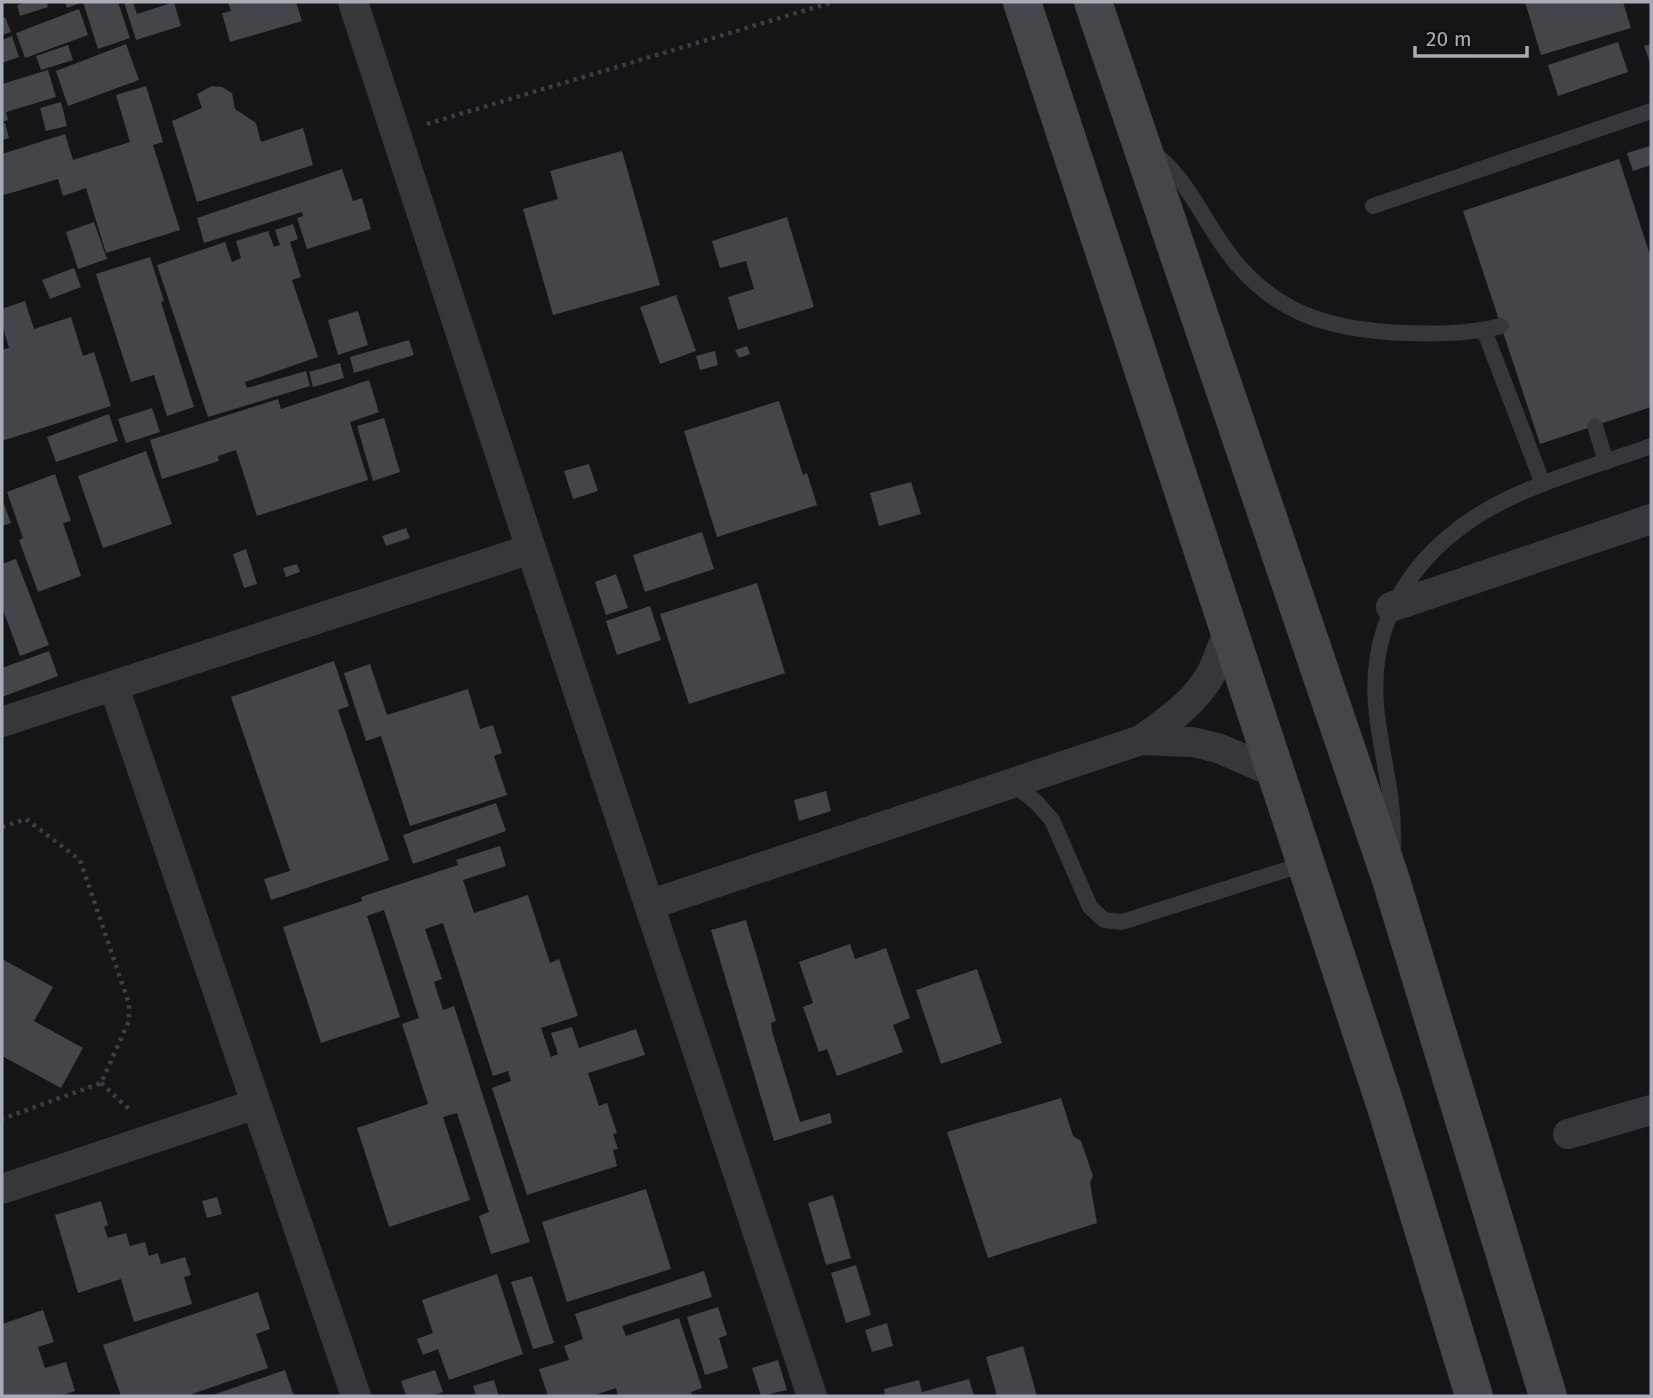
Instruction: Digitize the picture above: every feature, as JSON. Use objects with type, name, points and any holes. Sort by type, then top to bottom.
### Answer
[{"type":"main road","points":[[1022,2],[1387,1107],[1474,1396]]},
{"type":"main road","points":[[1093,2],[1391,880],[1548,1396]]},
{"type":"main road","points":[[1441,1286],[1477,1329],[1502,1396]]},
{"type":"street","points":[[353,2],[812,1396]]},
{"type":"street","points":[[1391,607],[1651,519]]},
{"type":"street","points":[[2,722],[531,549]]},
{"type":"street","points":[[649,905],[1141,740],[1183,709],[1193,698],[1212,672],[1229,631]]},
{"type":"street","points":[[114,687],[356,1396]]},
{"type":"street","points":[[1141,740],[1192,742],[1218,747],[1276,773]]},
{"type":"street","points":[[2,1189],[256,1104]]},
{"type":"street","points":[[1568,1134],[1651,1110]]},
{"type":"lane","points":[[1373,206],[1651,111]]},
{"type":"lane","points":[[1140,143],[1160,158],[1185,185],[1223,246],[1243,271],[1266,292],[1292,310],[1351,329],[1432,334],[1501,326]]},
{"type":"lane","points":[[1484,330],[1543,484]]},
{"type":"lane","points":[[1595,426],[1606,462]]},
{"type":"lane","points":[[1391,880],[1393,834],[1390,787],[1376,706],[1376,670],[1381,638],[1391,607],[1424,561],[1445,541],[1491,508],[1543,484],[1651,446]]},
{"type":"lane","points":[[1013,783],[1046,811],[1052,820],[1090,907],[1104,920],[1122,922],[1307,863]]},
{"type":"path","points":[[396,133],[833,2]]},
{"type":"path","points":[[2,827],[26,819],[80,860],[129,1004],[129,1021],[101,1083],[2,1119]]},
{"type":"building","points":[[47,2],[48,7],[20,16],[17,5]]},
{"type":"building","points":[[65,2],[83,2],[67,8]]},
{"type":"building","points":[[83,2],[118,2],[130,38],[98,49]]},
{"type":"building","points":[[124,2],[133,2],[137,14],[174,2],[181,26],[136,40]]},
{"type":"building","points":[[228,2],[296,2],[302,21],[230,42],[222,13],[231,11]]},
{"type":"building","points":[[1525,2],[1623,2],[1631,28],[1541,55]]},
{"type":"building","points":[[79,9],[88,35],[25,58],[16,33]]},
{"type":"building","points":[[5,17],[11,32],[2,35],[2,19]]},
{"type":"building","points":[[12,36],[19,57],[2,63],[2,40]]},
{"type":"building","points":[[1618,42],[1628,72],[1558,96],[1548,65]]},
{"type":"building","points":[[126,44],[139,80],[68,106],[56,71]]},
{"type":"building","points":[[1651,44],[1651,65],[1644,46]]},
{"type":"building","points":[[68,45],[73,60],[41,70],[36,56]]},
{"type":"building","points":[[48,70],[56,97],[6,112],[8,120],[2,122],[2,84]]},
{"type":"building","points":[[146,86],[163,142],[153,145],[180,230],[106,253],[86,188],[63,196],[58,179],[4,195],[2,154],[65,134],[73,160],[130,142],[116,95]]},
{"type":"building","points":[[212,86],[222,87],[232,93],[235,109],[256,123],[261,142],[303,128],[313,165],[197,202],[172,121],[202,108],[197,94]]},
{"type":"building","points":[[61,102],[67,126],[46,131],[40,108]]},
{"type":"building","points":[[5,123],[9,138],[2,140],[2,124]]},
{"type":"building","points":[[1650,146],[1651,165],[1633,171],[1627,153]]},
{"type":"building","points":[[622,151],[660,285],[553,315],[523,209],[558,199],[550,171]]},
{"type":"building","points":[[1619,159],[1651,258],[1651,407],[1540,444],[1463,211]]},
{"type":"building","points":[[342,169],[353,201],[362,198],[371,229],[307,249],[297,218],[303,216],[302,212],[204,243],[197,218]]},
{"type":"building","points":[[787,217],[814,307],[738,330],[728,297],[754,289],[746,261],[720,268],[712,241]]},
{"type":"building","points":[[94,222],[107,259],[78,269],[66,232]]},
{"type":"building","points":[[293,224],[298,239],[290,242],[301,277],[292,280],[318,357],[245,382],[247,388],[306,371],[310,386],[208,417],[157,265],[225,242],[232,262],[241,258],[236,241],[268,231],[274,247],[280,245],[275,230]]},
{"type":"building","points":[[150,257],[164,301],[161,302],[194,407],[167,416],[154,375],[131,382],[96,274]]},
{"type":"building","points":[[74,268],[81,287],[50,299],[42,280]]},
{"type":"building","points":[[676,295],[696,351],[660,364],[640,307]]},
{"type":"building","points":[[25,301],[34,329],[71,317],[83,356],[94,352],[111,406],[2,441],[2,350],[9,348],[2,324],[2,309]]},
{"type":"building","points":[[358,311],[368,345],[338,355],[328,320]]},
{"type":"building","points":[[409,340],[414,355],[354,373],[350,357]]},
{"type":"building","points":[[747,346],[750,354],[739,358],[735,350]]},
{"type":"building","points":[[715,351],[718,365],[700,370],[696,356]]},
{"type":"building","points":[[340,363],[344,378],[313,387],[309,372]]},
{"type":"building","points":[[369,380],[379,412],[350,422],[368,480],[257,516],[236,450],[218,456],[219,461],[162,479],[150,440],[278,399],[281,409]]},
{"type":"building","points":[[779,401],[803,475],[807,473],[817,505],[717,537],[684,431]]},
{"type":"building","points":[[152,408],[160,432],[126,443],[118,419]]},
{"type":"building","points":[[109,414],[118,441],[56,462],[47,437]]},
{"type":"building","points":[[384,418],[400,472],[373,481],[357,426]]},
{"type":"building","points":[[146,451],[172,524],[103,548],[78,476]]},
{"type":"building","points":[[589,464],[598,491],[573,499],[564,471]]},
{"type":"building","points":[[55,474],[71,521],[63,523],[81,576],[38,592],[19,540],[23,538],[7,492]]},
{"type":"building","points":[[911,482],[921,514],[879,526],[870,493]]},
{"type":"building","points":[[2,499],[11,523],[2,526]]},
{"type":"building","points":[[406,528],[410,538],[386,546],[382,536]]},
{"type":"building","points":[[702,532],[714,569],[645,592],[633,555]]},
{"type":"building","points":[[246,549],[257,584],[244,588],[233,554]]},
{"type":"building","points":[[16,559],[49,645],[20,656],[2,607],[2,564]]},
{"type":"building","points":[[297,564],[300,572],[286,577],[283,568]]},
{"type":"building","points":[[616,574],[628,608],[606,615],[595,582]]},
{"type":"building","points":[[757,583],[785,673],[689,704],[660,614]]},
{"type":"building","points":[[650,606],[661,640],[617,655],[606,621]]},
{"type":"building","points":[[49,651],[58,676],[2,697],[2,668]]},
{"type":"building","points":[[334,661],[349,706],[338,710],[389,860],[271,900],[264,879],[290,871],[231,697]]},
{"type":"building","points":[[370,664],[387,715],[468,689],[480,729],[493,725],[502,753],[494,756],[507,795],[410,826],[381,736],[366,741],[344,673]]},
{"type":"building","points":[[826,791],[831,811],[799,821],[794,800]]},
{"type":"building","points":[[496,803],[506,831],[413,864],[403,835]]},
{"type":"building","points":[[500,846],[506,866],[463,880],[474,913],[528,895],[550,963],[559,959],[578,1016],[541,1028],[551,1057],[558,1054],[551,1033],[572,1027],[579,1048],[636,1029],[645,1055],[588,1073],[599,1106],[607,1103],[617,1133],[613,1134],[618,1149],[613,1150],[617,1166],[527,1195],[492,1088],[511,1081],[508,1071],[493,1076],[443,923],[425,929],[442,979],[434,982],[443,1010],[454,1006],[530,1242],[491,1254],[479,1216],[489,1212],[457,1113],[443,1117],[470,1200],[389,1227],[357,1128],[428,1104],[402,1024],[419,1018],[384,910],[367,916],[400,1017],[321,1043],[283,927],[362,901],[361,897],[458,865],[456,860]]},
{"type":"building","points":[[746,920],[776,1021],[771,1023],[772,1031],[800,1122],[830,1113],[832,1123],[774,1141],[711,930]]},
{"type":"building","points":[[850,944],[855,959],[886,948],[910,1018],[893,1025],[903,1052],[837,1076],[827,1049],[819,1052],[803,1007],[813,1003],[799,962]]},
{"type":"building","points":[[2,959],[53,987],[34,1021],[83,1048],[61,1088],[2,1056]]},
{"type":"building","points":[[977,969],[1002,1043],[941,1064],[916,990]]},
{"type":"building","points":[[1061,1098],[1073,1136],[1081,1141],[1093,1176],[1090,1183],[1097,1223],[988,1258],[947,1132]]},
{"type":"building","points":[[646,1189],[671,1269],[567,1302],[542,1222]]},
{"type":"building","points":[[833,1195],[851,1258],[826,1265],[808,1203]]},
{"type":"building","points":[[217,1197],[222,1214],[207,1218],[202,1201]]},
{"type":"building","points":[[101,1201],[108,1225],[104,1227],[108,1238],[126,1233],[130,1246],[145,1242],[149,1256],[158,1253],[161,1264],[185,1257],[191,1275],[184,1277],[192,1304],[134,1322],[121,1279],[78,1293],[55,1215]]},
{"type":"building","points":[[856,1265],[871,1315],[846,1323],[831,1273]]},
{"type":"building","points":[[704,1271],[712,1297],[622,1326],[626,1336],[679,1318],[702,1388],[691,1392],[692,1396],[618,1396],[616,1388],[592,1396],[548,1396],[539,1369],[569,1360],[564,1346],[583,1339],[575,1314]]},
{"type":"building","points":[[497,1274],[523,1354],[449,1380],[438,1349],[423,1355],[417,1339],[433,1333],[422,1300]]},
{"type":"building","points":[[532,1276],[554,1343],[533,1349],[511,1282]]},
{"type":"building","points":[[258,1292],[270,1329],[256,1334],[268,1368],[192,1394],[193,1396],[121,1396],[103,1345]]},
{"type":"building","points":[[718,1307],[727,1335],[719,1338],[728,1368],[705,1375],[687,1317]]},
{"type":"building","points":[[43,1310],[54,1342],[38,1347],[45,1368],[66,1362],[75,1391],[60,1396],[2,1396],[2,1324]]},
{"type":"building","points":[[887,1323],[893,1346],[872,1352],[865,1330]]},
{"type":"building","points":[[1023,1346],[1037,1396],[997,1396],[986,1357]]},
{"type":"building","points":[[778,1360],[787,1390],[761,1396],[752,1368]]},
{"type":"building","points":[[285,1370],[294,1396],[210,1396]]},
{"type":"building","points":[[435,1370],[443,1392],[431,1396],[406,1396],[401,1381]]},
{"type":"building","points":[[969,1379],[974,1396],[885,1396],[884,1389],[919,1380],[922,1392]]},
{"type":"building","points":[[494,1380],[499,1396],[476,1396],[473,1386]]}]
